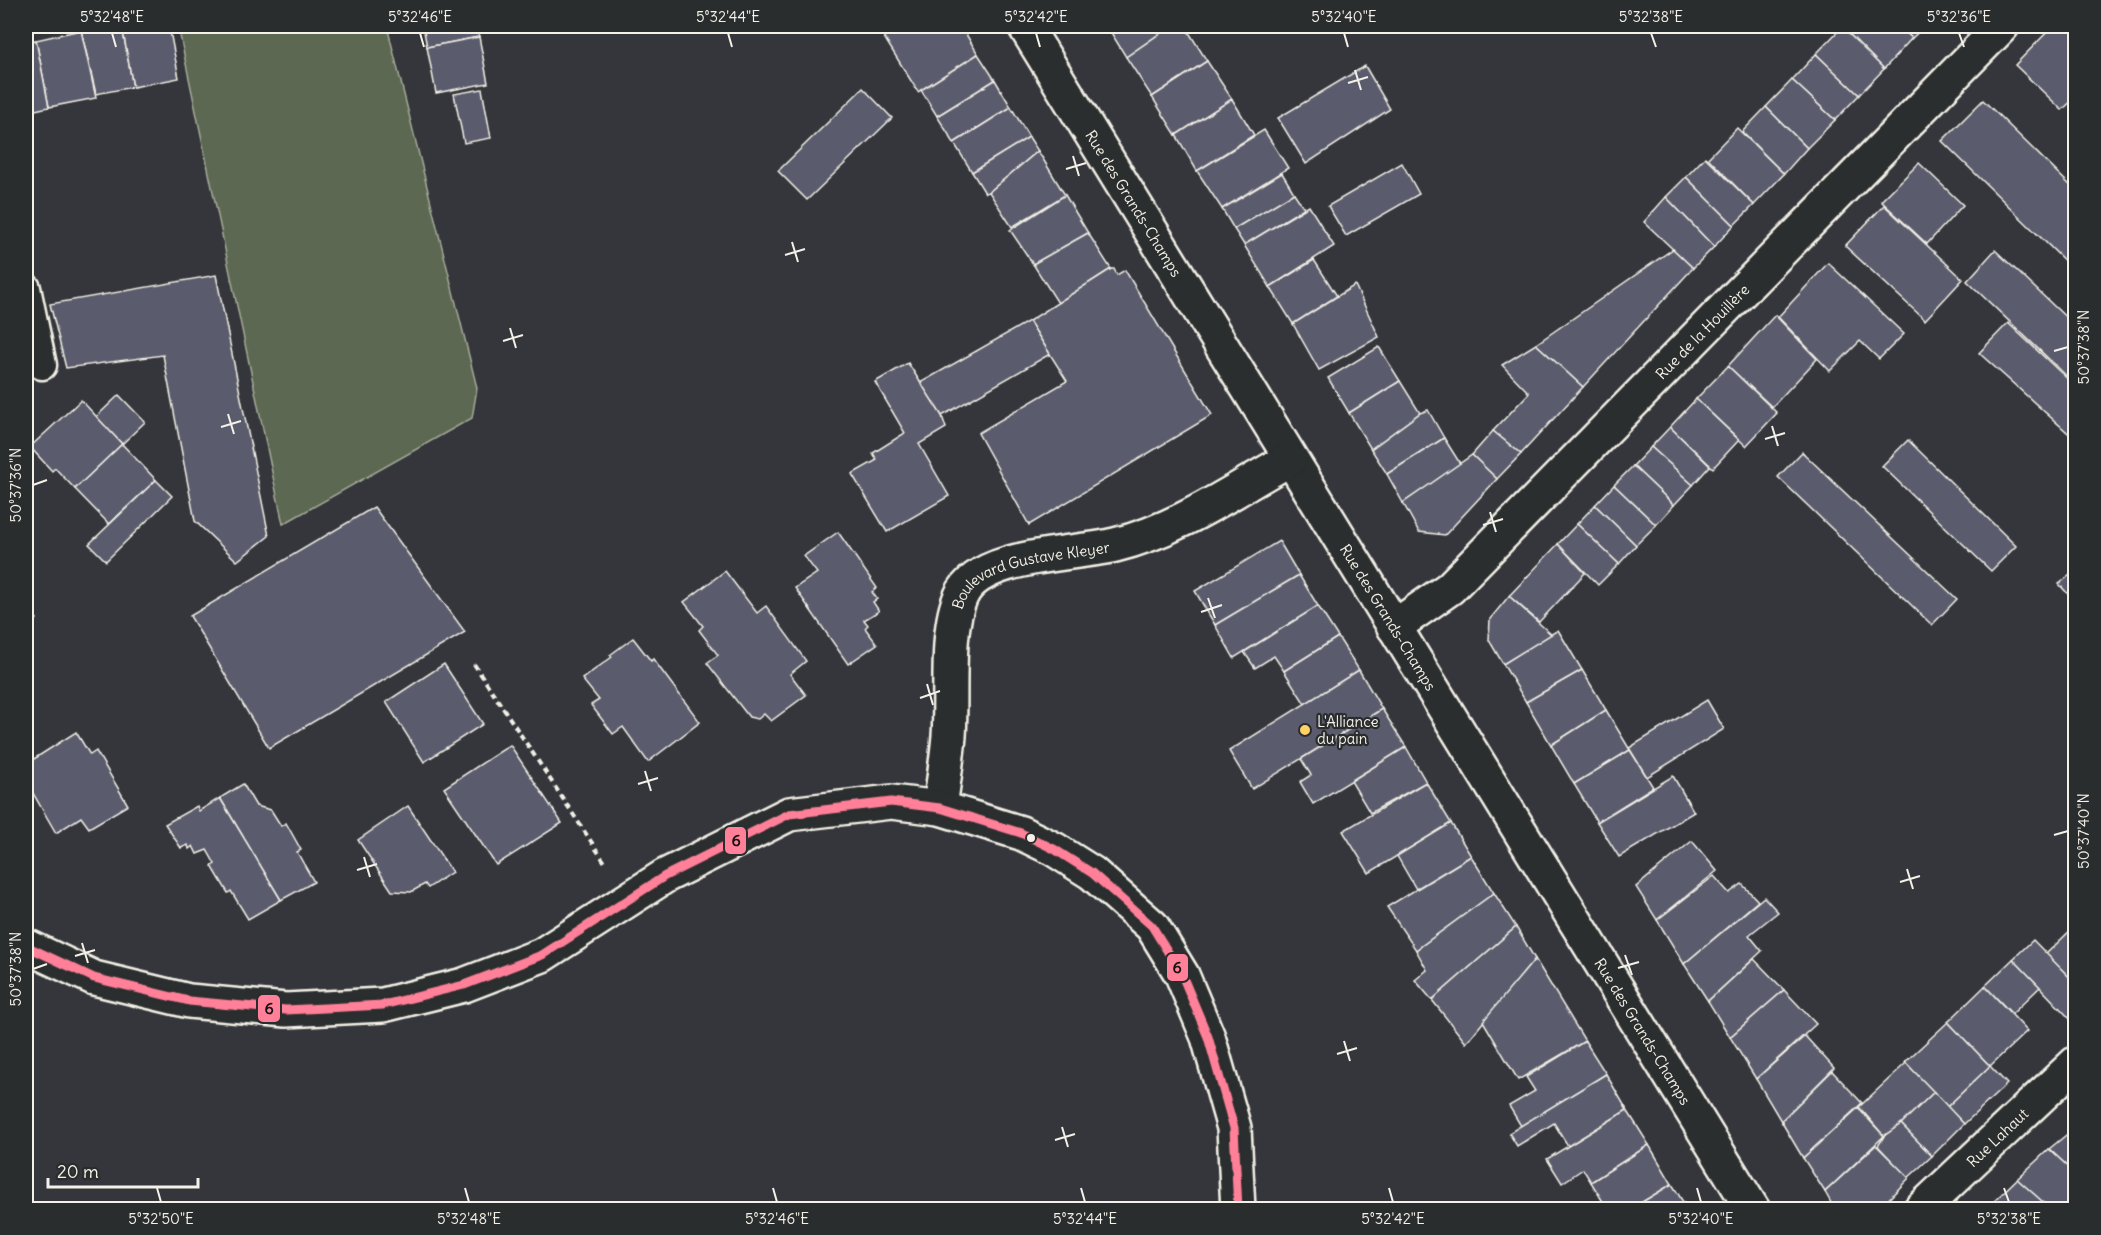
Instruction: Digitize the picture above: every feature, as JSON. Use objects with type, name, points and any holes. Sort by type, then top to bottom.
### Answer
[{"type":"street","name":"Rue des Grands-Champs","points":[[1025,26],[1753,1209]]},
{"type":"street","name":"Rue de la Houillère","points":[[1394,627],[1450,588],[2002,26]]},
{"type":"street","name":"Boulevard Gustave Kleyer","points":[[940,808],[949,736],[953,621],[961,594],[979,576],[1007,563],[1116,545],[1176,523],[1290,459]]},
{"type":"street","points":[[26,946],[94,978],[189,1001],[286,1010],[383,1005],[464,985],[542,955],[665,876],[789,814],[891,802],[940,808],[1021,833],[1054,849],[1092,873],[1152,926],[1182,975],[1208,1037],[1234,1128],[1238,1209]]},
{"type":"street","name":"Rue Lahaut","points":[[1920,1209],[2076,1063]]},
{"type":"lane","points":[[26,288],[42,365]]},
{"type":"path","points":[[474,664],[630,899]]},
{"type":"green space","points":[[178,26],[387,26],[477,388],[472,418],[283,524]]},
{"type":"building","points":[[122,26],[133,87],[96,94],[81,30]]},
{"type":"building","points":[[122,26],[169,26],[179,78],[133,87]]},
{"type":"building","points":[[423,26],[478,26],[479,37],[427,47]]},
{"type":"building","points":[[877,26],[961,26],[978,54],[918,92]]},
{"type":"building","points":[[1107,26],[1177,26],[1168,28],[1126,57]]},
{"type":"building","points":[[1185,26],[1207,61],[1152,97],[1126,57],[1168,28]]},
{"type":"building","points":[[1841,26],[1899,26],[1912,38],[1884,69]]},
{"type":"building","points":[[1899,26],[1925,26],[1912,38]]},
{"type":"building","points":[[2053,26],[2076,26],[2076,97],[2062,110],[2015,65]]},
{"type":"building","points":[[1842,27],[1884,69],[1859,95],[1816,54]]},
{"type":"building","points":[[81,30],[96,98],[49,107],[36,40]]},
{"type":"building","points":[[479,37],[488,83],[436,93],[427,47]]},
{"type":"building","points":[[36,40],[49,107],[26,112],[26,42]]},
{"type":"building","points":[[978,54],[995,80],[937,116],[921,90]]},
{"type":"building","points":[[1816,54],[1859,95],[1835,120],[1792,80]]},
{"type":"building","points":[[1207,61],[1232,99],[1176,135],[1152,97]]},
{"type":"building","points":[[1365,66],[1390,109],[1306,164],[1278,118]]},
{"type":"building","points":[[995,80],[1011,107],[954,143],[937,116]]},
{"type":"building","points":[[1792,80],[1835,120],[1807,148],[1766,107]]},
{"type":"building","points":[[863,88],[892,118],[807,200],[778,171]]},
{"type":"building","points":[[482,89],[491,138],[464,143],[454,94]]},
{"type":"building","points":[[1232,99],[1254,135],[1197,171],[1176,135]]},
{"type":"building","points":[[1983,100],[2076,191],[2076,272],[1942,141]]},
{"type":"building","points":[[1011,107],[1029,137],[972,172],[954,143]]},
{"type":"building","points":[[1766,107],[1807,148],[1784,174],[1742,132]]},
{"type":"building","points":[[1737,128],[1784,174],[1754,205],[1708,158]]},
{"type":"building","points":[[1264,130],[1288,168],[1222,209],[1197,171]]},
{"type":"building","points":[[1029,137],[1038,151],[985,193],[972,172]]},
{"type":"building","points":[[1038,151],[1065,195],[1012,227],[989,192]]},
{"type":"building","points":[[1705,157],[1754,205],[1734,225],[1686,177]]},
{"type":"building","points":[[1402,163],[1419,194],[1346,236],[1328,206]]},
{"type":"building","points":[[1919,163],[1963,205],[1927,244],[1881,201]]},
{"type":"building","points":[[1282,173],[1294,193],[1234,229],[1222,209]]},
{"type":"building","points":[[1686,177],[1734,225],[1714,247],[1666,197]]},
{"type":"building","points":[[1294,193],[1304,208],[1244,245],[1234,229]]},
{"type":"building","points":[[1065,195],[1088,233],[1033,264],[1010,230]]},
{"type":"building","points":[[1666,197],[1714,247],[1693,268],[1644,222]]},
{"type":"building","points":[[1884,205],[1963,279],[1925,320],[1845,246]]},
{"type":"building","points":[[1309,206],[1334,246],[1270,287],[1244,245]]},
{"type":"building","points":[[1088,233],[1111,269],[1058,303],[1033,264]]},
{"type":"building","points":[[1673,249],[1693,268],[1583,387],[1536,344]]},
{"type":"building","points":[[1995,250],[2076,327],[2076,385],[1967,281]]},
{"type":"building","points":[[1314,260],[1337,296],[1293,324],[1270,287]]},
{"type":"building","points":[[1828,263],[1904,334],[1879,359],[1860,341],[1830,371],[1778,317]]},
{"type":"building","points":[[1114,269],[1117,275],[1125,270],[1212,415],[1029,525],[978,433],[1067,381],[1029,321]]},
{"type":"building","points":[[216,275],[269,536],[237,561],[195,521],[163,355],[66,368],[50,304]]},
{"type":"building","points":[[1355,285],[1379,337],[1319,370],[1293,324]]},
{"type":"building","points":[[1775,315],[1817,359],[1772,407],[1728,366]]},
{"type":"building","points":[[1029,321],[1050,354],[942,416],[920,383]]},
{"type":"building","points":[[2008,323],[2076,387],[2076,440],[1979,353]]},
{"type":"building","points":[[1536,344],[1583,387],[1521,454],[1493,431],[1529,393],[1502,365]]},
{"type":"building","points":[[1379,347],[1400,381],[1349,413],[1328,378]]},
{"type":"building","points":[[908,363],[942,416],[946,428],[919,444],[949,496],[887,532],[852,474],[877,460],[873,453],[905,433],[875,382]]},
{"type":"building","points":[[1728,366],[1777,413],[1746,446],[1696,399]]},
{"type":"building","points":[[1400,381],[1420,413],[1371,449],[1349,413]]},
{"type":"building","points":[[119,395],[145,422],[122,444],[96,417]]},
{"type":"building","points":[[1696,399],[1739,440],[1713,468],[1670,427]]},
{"type":"building","points":[[81,400],[122,444],[75,489],[55,468],[52,471],[30,447]]},
{"type":"building","points":[[1428,410],[1444,438],[1387,474],[1371,449],[1420,413]]},
{"type":"building","points":[[1670,427],[1710,466],[1693,485],[1651,447]]},
{"type":"building","points":[[1493,431],[1521,454],[1497,479],[1472,455]]},
{"type":"building","points":[[1444,438],[1461,465],[1403,503],[1387,474]]},
{"type":"building","points":[[1908,440],[2016,546],[1991,571],[1882,466]]},
{"type":"building","points":[[122,444],[156,480],[109,524],[75,489]]},
{"type":"building","points":[[1651,447],[1693,485],[1674,505],[1633,466]]},
{"type":"building","points":[[1802,452],[1957,599],[1932,625],[1778,477]]},
{"type":"building","points":[[1472,455],[1497,479],[1445,535],[1419,532],[1403,503]]},
{"type":"building","points":[[1633,466],[1674,505],[1656,525],[1614,485]]},
{"type":"building","points":[[156,480],[172,496],[106,561],[89,544]]},
{"type":"building","points":[[1614,485],[1656,525],[1636,545],[1595,505]]},
{"type":"building","points":[[1595,505],[1636,545],[1619,564],[1577,524]]},
{"type":"building","points":[[374,507],[465,632],[269,748],[190,616]]},
{"type":"building","points":[[1577,524],[1619,564],[1598,585],[1558,544]]},
{"type":"building","points":[[838,532],[877,588],[872,592],[877,599],[873,602],[879,611],[864,620],[868,625],[865,628],[877,644],[848,664],[795,588],[817,573],[804,556]]},
{"type":"building","points":[[1279,541],[1299,575],[1215,625],[1195,591]]},
{"type":"building","points":[[1558,544],[1585,573],[1539,622],[1509,596]]},
{"type":"building","points":[[2076,570],[2076,603],[2059,584]]},
{"type":"building","points":[[725,571],[757,613],[766,606],[806,661],[790,674],[806,695],[771,721],[764,714],[758,719],[749,717],[707,663],[718,655],[699,630],[703,626],[684,602]]},
{"type":"building","points":[[1299,575],[1318,606],[1234,658],[1215,625]]},
{"type":"building","points":[[1509,596],[1552,635],[1503,664],[1489,640],[1490,619]]},
{"type":"building","points":[[1318,606],[1338,637],[1284,671],[1274,656],[1255,668],[1244,652]]},
{"type":"building","points":[[26,607],[37,619],[26,629]]},
{"type":"building","points":[[1558,630],[1582,670],[1526,702],[1503,664]]},
{"type":"building","points":[[1338,637],[1359,670],[1305,704],[1284,671]]},
{"type":"building","points":[[633,638],[651,661],[653,659],[700,722],[648,762],[623,727],[613,734],[591,705],[599,700],[582,679]]},
{"type":"building","points":[[444,664],[483,724],[424,762],[386,702]]},
{"type":"building","name":"L'Alliance du pain","points":[[1359,670],[1382,709],[1252,789],[1229,751]]},
{"type":"building","points":[[1582,670],[1606,710],[1551,745],[1526,702]]},
{"type":"building","points":[[1707,700],[1724,729],[1647,777],[1629,748]]},
{"type":"building","points":[[1382,709],[1406,747],[1313,804],[1300,782],[1311,775],[1301,759]]},
{"type":"building","points":[[1606,710],[1630,750],[1574,784],[1551,745]]},
{"type":"building","points":[[76,732],[90,755],[96,751],[128,805],[89,828],[81,817],[56,833],[26,781],[26,764]]},
{"type":"building","points":[[510,745],[562,823],[496,865],[444,788]]},
{"type":"building","points":[[1406,747],[1426,782],[1370,813],[1351,781]]},
{"type":"building","points":[[1630,750],[1653,787],[1597,822],[1574,784]]},
{"type":"building","points":[[1673,776],[1694,812],[1619,857],[1597,822]]},
{"type":"building","points":[[1426,782],[1451,823],[1369,873],[1343,831]]},
{"type":"building","points":[[243,784],[256,806],[271,810],[281,826],[286,823],[301,850],[297,852],[314,882],[281,900],[220,798]]},
{"type":"building","points":[[220,798],[281,900],[248,919],[231,891],[228,893],[212,866],[215,864],[207,850],[197,854],[193,846],[189,849],[188,845],[181,848],[165,824],[197,806],[199,811]]},
{"type":"building","points":[[408,806],[452,872],[428,888],[425,884],[411,892],[392,891],[358,840]]},
{"type":"building","points":[[1451,823],[1471,856],[1416,889],[1397,856]]},
{"type":"building","points":[[1692,841],[1717,871],[1657,920],[1636,887]]},
{"type":"building","points":[[1471,856],[1494,893],[1416,950],[1387,907]]},
{"type":"building","points":[[1714,876],[1729,893],[1742,884],[1758,901],[1684,964],[1657,920]]},
{"type":"building","points":[[1494,893],[1516,927],[1432,1000],[1415,980],[1427,970],[1416,950]]},
{"type":"building","points":[[1764,897],[1778,912],[1749,935],[1762,951],[1708,1001],[1684,964]]},
{"type":"building","points":[[1516,927],[1535,959],[1466,1043],[1432,1000]]},
{"type":"building","points":[[2074,927],[2076,928],[2076,984],[2046,954]]},
{"type":"building","points":[[2033,940],[2076,984],[2076,1020],[2073,1022],[2013,959]]},
{"type":"building","points":[[1535,959],[1585,1041],[1518,1080],[1483,1021]]},
{"type":"building","points":[[1754,959],[1784,990],[1730,1037],[1708,1001]]},
{"type":"building","points":[[2013,959],[2040,987],[2012,1014],[1985,986]]},
{"type":"building","points":[[1985,986],[2027,1031],[1990,1066],[1948,1022]]},
{"type":"building","points":[[1784,990],[1816,1024],[1756,1079],[1730,1037]]},
{"type":"building","points":[[1948,1022],[1990,1066],[1947,1107],[1905,1062]]},
{"type":"building","points":[[1805,1036],[1834,1068],[1781,1121],[1756,1079]]},
{"type":"building","points":[[1585,1041],[1606,1074],[1521,1126],[1509,1106],[1535,1091],[1526,1077]]},
{"type":"building","points":[[1906,1063],[1934,1092],[1901,1124],[1884,1136],[1859,1107]]},
{"type":"building","points":[[1990,1066],[2007,1084],[1964,1124],[1947,1107]]},
{"type":"building","points":[[1832,1071],[1862,1103],[1803,1158],[1781,1121]]},
{"type":"building","points":[[1606,1074],[1627,1110],[1568,1146],[1554,1123],[1517,1146],[1509,1133]]},
{"type":"building","points":[[1934,1092],[1964,1124],[1932,1156],[1901,1124]]},
{"type":"building","points":[[1858,1108],[1884,1136],[1825,1192],[1803,1158]]},
{"type":"building","points":[[1627,1110],[1649,1145],[1591,1182],[1583,1169],[1562,1183],[1547,1159]]},
{"type":"building","points":[[1901,1124],[1932,1156],[1908,1178],[1878,1146],[1884,1136]]},
{"type":"building","points":[[2076,1127],[2076,1174],[2049,1149]]},
{"type":"building","points":[[1649,1145],[1672,1184],[1629,1210],[1608,1210],[1591,1182]]},
{"type":"building","points":[[1876,1145],[1909,1178],[1878,1210],[1835,1210],[1825,1192]]},
{"type":"building","points":[[2049,1149],[2076,1174],[2076,1210],[2051,1210],[2017,1179]]},
{"type":"building","points":[[2017,1179],[2051,1209],[1985,1210]]},
{"type":"building","points":[[1672,1184],[1688,1210],[1629,1210]]},
{"type":"transit line","name":"6","points":[[26,946],[94,978],[189,1001],[286,1010],[383,1005],[464,985],[542,955],[665,876],[789,814],[891,802],[940,808],[1021,833],[1054,849],[1092,873],[1152,926],[1182,975],[1208,1037],[1234,1128],[1238,1210]]},
{"type":"place","name":"L'Alliance du pain","points":[[1305,730]]}]
